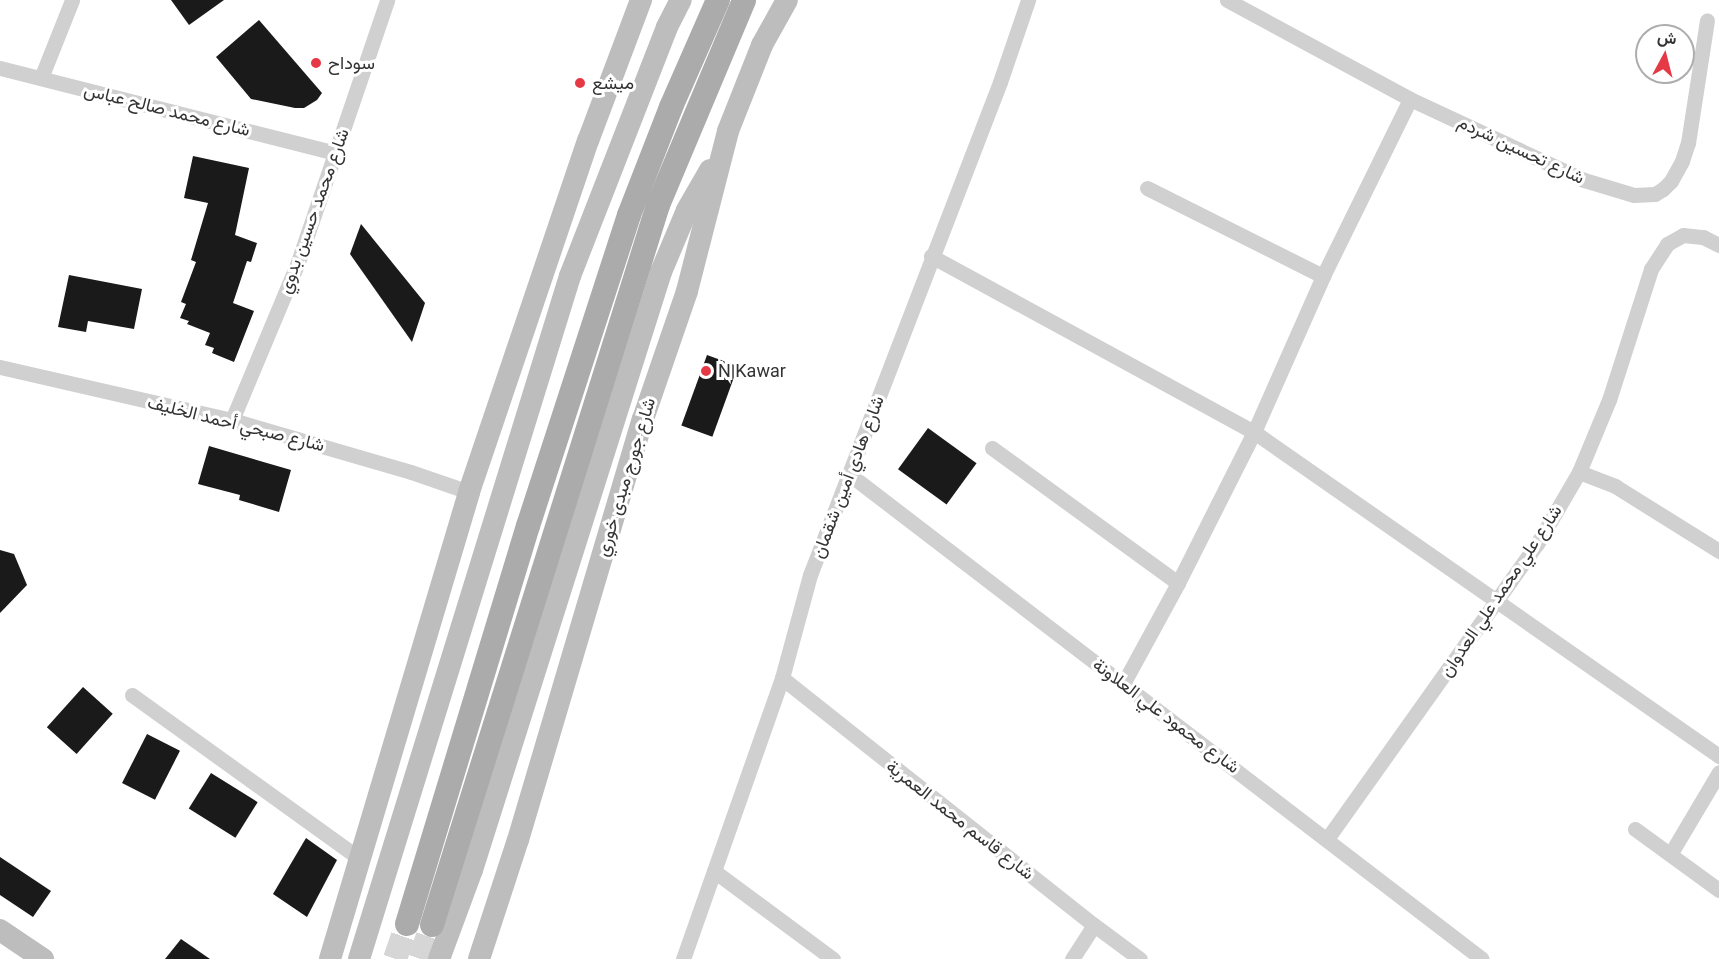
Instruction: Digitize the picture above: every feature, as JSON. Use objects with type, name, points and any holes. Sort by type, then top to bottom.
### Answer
[{"type":"main road","points":[[407,924],[528,526],[618,248],[671,107],[718,0]]},
{"type":"main road","points":[[432,926],[658,205],[744,0]]},
{"type":"street","points":[[41,78],[72,0]]},
{"type":"street","name":"شارع محمد حسين بدوي","points":[[232,420],[298,262],[387,0]]},
{"type":"street","points":[[330,959],[469,492],[563,212],[641,0]]},
{"type":"street","points":[[359,959],[570,276],[667,27],[681,0]]},
{"type":"street","name":"شارع جورج مبدى خوري","points":[[479,959],[518,840],[643,419],[687,291],[722,153],[748,78],[787,0]]},
{"type":"street","name":"شارع هادي أمين شقمان","points":[[683,959],[782,678],[810,575],[931,256],[1000,82],[1028,0]]},
{"type":"street","name":"شارع تحسين شردم","points":[[1227,0],[1410,99],[1595,184],[1634,195],[1655,194],[1671,181],[1688,143],[1707,20]]},
{"type":"street","name":"شارع محمد صالح عباس","points":[[0,68],[334,153]]},
{"type":"street","points":[[1123,684],[1178,583],[1254,432],[1323,276],[1410,99]]},
{"type":"street","points":[[440,959],[472,870],[661,272],[687,210],[722,153]]},
{"type":"street","points":[[1147,188],[1323,276]]},
{"type":"street","points":[[530,402],[528,384],[532,349],[563,212]]},
{"type":"street","name":"شارع علي محمد علي العدوان","points":[[1327,839],[1537,544],[1580,472],[1609,400],[1651,269],[1666,244],[1683,234],[1703,237],[1719,245]]},
{"type":"street","points":[[931,256],[1254,432],[1719,756]]},
{"type":"street","name":"شارع صبحي أحمد الخليف","points":[[0,368],[232,420],[411,472],[469,492]]},
{"type":"street","points":[[992,448],[1178,583]]},
{"type":"street","points":[[1580,472],[1615,486],[1719,551]]},
{"type":"street","name":"شارع محمود علي العلاونة","points":[[849,474],[1482,959]]},
{"type":"street","name":"شارع قاسم محمد العمرية","points":[[782,678],[1094,926],[1140,959]]},
{"type":"street","points":[[132,695],[359,858]]},
{"type":"street","points":[[1671,853],[1719,772]]},
{"type":"street","points":[[1635,829],[1719,890]]},
{"type":"street","points":[[471,959],[488,908],[518,840]]},
{"type":"street","points":[[714,871],[833,959]]},
{"type":"street","points":[[1072,959],[1094,926]]},
{"type":"street","points":[[0,930],[43,959]]},
{"type":"building","points":[[171,0],[224,0],[189,25]]},
{"type":"building","points":[[259,20],[322,93],[317,100],[304,108],[251,99],[216,57]]},
{"type":"building","points":[[193,156],[249,168],[235,235],[257,243],[251,262],[247,261],[233,303],[254,311],[234,362],[212,353],[214,348],[205,345],[210,333],[187,324],[189,321],[180,318],[186,304],[181,302],[196,262],[191,260],[208,203],[184,198]]},
{"type":"building","points":[[361,224],[425,303],[412,342],[350,254]]},
{"type":"building","points":[[69,275],[142,289],[134,329],[88,321],[86,332],[58,327]]},
{"type":"building","points":[[707,355],[738,366],[712,437],[681,425]]},
{"type":"building","points":[[928,428],[977,463],[947,505],[898,469]]},
{"type":"building","points":[[209,446],[291,470],[279,512],[239,500],[240,495],[198,484]]},
{"type":"building","points":[[0,550],[14,554],[27,585],[0,613]]},
{"type":"building","points":[[83,687],[113,714],[77,754],[47,727]]},
{"type":"building","points":[[147,734],[180,751],[155,800],[122,783]]},
{"type":"building","points":[[211,773],[258,802],[235,838],[189,809]]},
{"type":"building","points":[[306,838],[337,860],[307,917],[273,894]]},
{"type":"building","points":[[0,857],[51,891],[33,917],[0,895]]},
{"type":"building","points":[[181,939],[210,959],[165,959]]},
{"type":"tunnel","points":[[395,959],[407,924]]},
{"type":"tunnel","points":[[420,959],[432,925]]},
{"type":"place","name":"سوداح","points":[[316,63]]},
{"type":"place","name":"ميشع","points":[[580,83]]},
{"type":"place","name":"N Kawar","points":[[706,371]]}]
